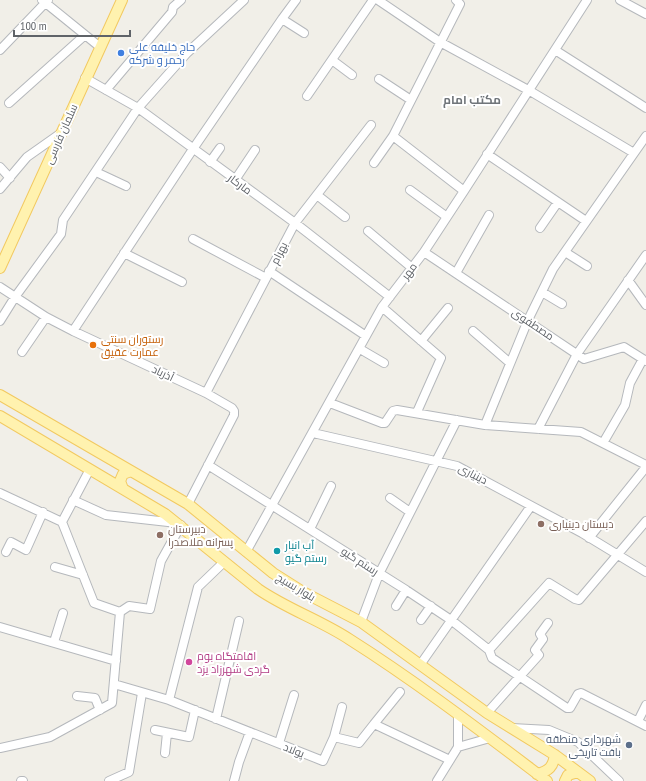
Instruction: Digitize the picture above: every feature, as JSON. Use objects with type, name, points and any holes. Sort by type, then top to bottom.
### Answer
[{"type":"main road","name":"سلمان فارسی","points":[[0,268],[85,78],[122,0]]},
{"type":"main road","name":"بلوار بسیج","points":[[0,395],[188,504],[273,573],[303,592],[361,622],[420,665],[488,712],[555,755],[590,781]]},
{"type":"main road","name":"بلوار بسیج","points":[[0,416],[93,470],[180,524],[223,563],[272,599],[348,638],[458,714],[547,781]]},
{"type":"main road","points":[[93,470],[105,473],[110,466],[108,458]]},
{"type":"main road","points":[[123,489],[120,481],[123,474],[131,471]]},
{"type":"main road","points":[[537,774],[547,772],[554,765],[555,755]]},
{"type":"main road","points":[[565,781],[568,775],[578,772]]},
{"type":"street","points":[[106,90],[168,17],[173,7],[181,0]]},
{"type":"street","points":[[0,321],[15,297],[61,234],[63,220],[138,108],[187,53],[244,0]]},
{"type":"street","points":[[73,331],[192,149],[296,0]]},
{"type":"street","points":[[308,96],[373,0]]},
{"type":"street","points":[[378,0],[440,42],[530,91],[634,153]]},
{"type":"street","points":[[374,163],[393,136],[460,4],[456,0]]},
{"type":"street","name":"مهر","points":[[246,552],[382,308],[424,252],[487,154],[530,91],[587,0]]},
{"type":"street","points":[[620,0],[646,14]]},
{"type":"street","points":[[0,50],[45,1],[100,47]]},
{"type":"street","points":[[282,18],[304,33]]},
{"type":"street","points":[[9,103],[85,35]]},
{"type":"street","points":[[555,50],[646,108]]},
{"type":"street","points":[[332,60],[352,75]]},
{"type":"street","name":"مارکار","points":[[85,78],[138,108],[295,223],[390,297]]},
{"type":"street","points":[[379,79],[411,100]]},
{"type":"street","name":"بهرام","points":[[206,393],[295,223],[371,125]]},
{"type":"street","points":[[0,189],[27,156],[61,133]]},
{"type":"street","points":[[393,136],[464,191]]},
{"type":"street","points":[[484,425],[528,320],[553,269],[646,136]]},
{"type":"street","points":[[210,162],[220,148]]},
{"type":"street","points":[[235,180],[255,150]]},
{"type":"street","points":[[487,154],[586,221]]},
{"type":"street","points":[[0,168],[10,178]]},
{"type":"street","points":[[96,172],[126,186]]},
{"type":"street","points":[[410,190],[447,217]]},
{"type":"street","points":[[317,195],[345,217]]},
{"type":"street","points":[[540,228],[558,202]]},
{"type":"street","points":[[456,273],[489,215]]},
{"type":"street","points":[[368,232],[412,268]]},
{"type":"street","points":[[193,239],[268,275],[366,336]]},
{"type":"street","name":"مصطفوی","points":[[424,252],[587,360],[624,347],[644,360]]},
{"type":"street","points":[[565,252],[587,266]]},
{"type":"street","points":[[124,253],[182,282]]},
{"type":"street","points":[[538,429],[577,354],[628,280],[644,261]]},
{"type":"street","points":[[628,280],[646,305]]},
{"type":"street","name":"آذرباد","points":[[0,287],[46,317],[206,393],[234,411],[234,415],[188,504]]},
{"type":"street","points":[[542,292],[562,304]]},
{"type":"street","points":[[382,308],[442,360],[418,412]]},
{"type":"street","points":[[421,341],[448,308]]},
{"type":"street","points":[[22,352],[46,317]]},
{"type":"street","points":[[473,331],[510,363]]},
{"type":"street","points":[[360,348],[384,364]]},
{"type":"street","points":[[603,443],[625,405],[630,383],[644,360]]},
{"type":"street","points":[[330,403],[382,423],[385,423],[395,410],[418,412],[484,425],[581,432],[646,466],[589,538]]},
{"type":"street","points":[[361,622],[379,574],[457,420]]},
{"type":"street","name":"دینیاری","points":[[313,433],[437,460],[457,466],[589,538],[646,572]]},
{"type":"street","name":"رستم گیو","points":[[208,465],[430,606],[489,650],[492,658],[568,708],[570,708],[578,694],[581,693],[638,721]]},
{"type":"street","points":[[62,522],[73,500],[93,470]]},
{"type":"street","points":[[310,529],[331,486]]},
{"type":"street","points":[[0,493],[62,522],[94,603],[120,612]]},
{"type":"street","points":[[390,498],[410,512]]},
{"type":"street","points":[[73,500],[106,515],[180,524],[161,561],[150,609],[129,606],[120,612]]},
{"type":"street","points":[[420,665],[531,506]]},
{"type":"street","points":[[6,552],[11,542],[26,550],[43,512]]},
{"type":"street","points":[[489,650],[549,583],[579,600],[646,521]]},
{"type":"street","points":[[169,700],[198,587],[223,563]]},
{"type":"street","points":[[55,568],[83,574]]},
{"type":"street","points":[[396,606],[406,590]]},
{"type":"street","points":[[421,620],[430,606]]},
{"type":"street","points":[[0,748],[50,737],[112,703],[120,612]]},
{"type":"street","points":[[54,642],[63,614]]},
{"type":"street","points":[[216,719],[239,621]]},
{"type":"street","points":[[488,712],[539,655],[535,650],[543,639],[540,634],[548,623]]},
{"type":"street","points":[[0,627],[116,660]]},
{"type":"street","name":"پولاد","points":[[114,684],[169,700],[323,761],[334,737]]},
{"type":"street","points":[[342,707],[334,737],[359,743],[400,692]]},
{"type":"street","points":[[109,781],[129,772],[142,693]]},
{"type":"street","points":[[278,743],[294,695]]},
{"type":"street","points":[[77,696],[95,698],[100,710]]},
{"type":"street","points":[[646,705],[638,721],[646,726]]},
{"type":"street","points":[[155,730],[189,737],[195,710]]},
{"type":"street","points":[[437,781],[458,747],[458,714]]},
{"type":"street","points":[[374,724],[450,760]]},
{"type":"street","points":[[512,728],[549,730],[578,742],[620,781]]},
{"type":"street","points":[[236,781],[239,762],[250,732]]},
{"type":"street","points":[[165,753],[167,733]]},
{"type":"street","points":[[458,747],[490,738]]},
{"type":"place","name":"حاج خلیفه علی رحمر و شرکه","points":[[121,53]]},
{"type":"place","name":"رستوران سنتی عمارت عقیق","points":[[93,345]]},
{"type":"place","name":"دبستان دینیاری","points":[[541,524]]},
{"type":"place","name":"دبیرستان پسرانه ملاصدرا","points":[[160,535]]},
{"type":"place","name":"آب انبار رستم گیو","points":[[277,551]]},
{"type":"place","name":"اقامتگاه بوم گردی شهرزاد یزد","points":[[189,662]]},
{"type":"place","name":"شهرداری منطقه بافت تاریخی","points":[[629,745]]},
{"type":"district","name":"مکتب امام","points":[[472,99]]}]
